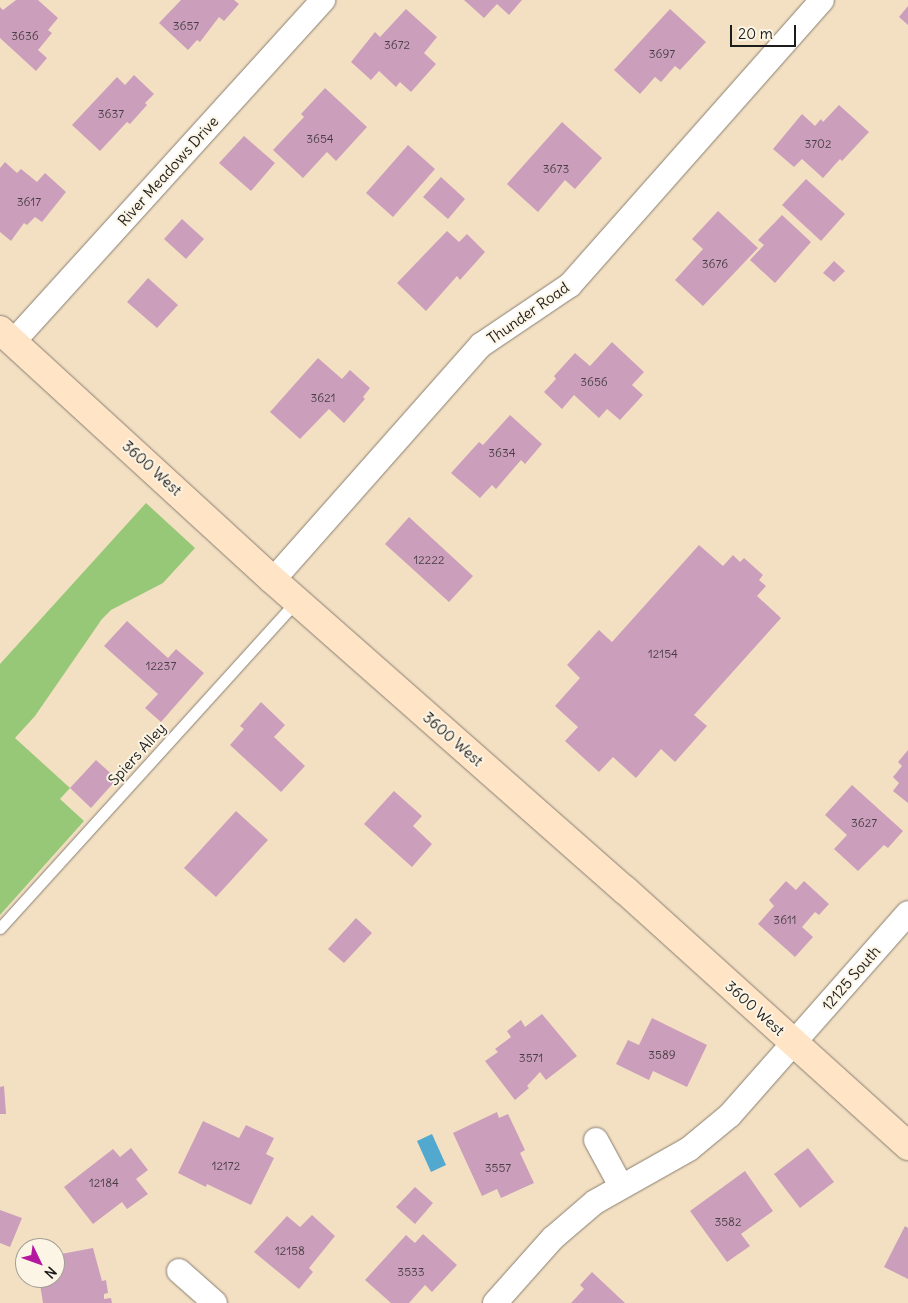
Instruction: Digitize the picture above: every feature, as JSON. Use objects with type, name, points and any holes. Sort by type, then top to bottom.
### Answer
[{"type":"main road","name":"3600 West","points":[[7,336],[273,580],[625,890],[908,1146]]},
{"type":"street","name":"River Meadows Drive","points":[[7,336],[323,0]]},
{"type":"street","name":"Thunder Road","points":[[273,580],[481,345],[570,285],[822,0]]},
{"type":"street","name":"12125 South","points":[[495,1303],[553,1238],[572,1220],[595,1202],[621,1186],[689,1149],[730,1115],[908,913]]},
{"type":"street","points":[[596,1140],[621,1186]]},
{"type":"street","points":[[179,1270],[215,1303]]},
{"type":"lane","name":"Spiers Alley","points":[[0,928],[296,600]]},
{"type":"green space","points":[[146,503],[195,548],[163,583],[111,610],[102,619],[35,716],[15,738],[70,788],[60,799],[84,821],[0,915],[0,664]]},
{"type":"water","points":[[432,1134],[446,1165],[431,1172],[417,1141]]},
{"type":"building","points":[[16,0],[38,0],[58,18],[48,30],[52,33],[38,50],[47,58],[36,71],[0,38],[0,7],[3,10]]},
{"type":"building","points":[[181,0],[234,0],[239,4],[224,21],[219,17],[200,42],[197,40],[188,50],[159,23]]},
{"type":"building","points":[[464,0],[522,0],[509,15],[497,4],[484,18]]},
{"type":"building","points":[[908,6],[908,25],[899,17]]},
{"type":"building","points":[[406,9],[437,37],[424,53],[436,64],[411,92],[400,82],[396,87],[379,71],[371,80],[351,62],[375,32],[380,37]]},
{"type":"building","points":[[670,9],[706,42],[680,70],[675,66],[661,82],[655,77],[640,94],[614,70]]},
{"type":"building","points":[[134,75],[154,94],[130,124],[127,122],[100,151],[72,125],[117,77],[125,85]]},
{"type":"building","points":[[325,88],[367,127],[336,161],[327,152],[303,178],[273,150],[304,117],[301,114]]},
{"type":"building","points":[[839,105],[869,132],[823,178],[802,159],[794,167],[773,149],[802,114],[815,126],[821,119],[823,122]]},
{"type":"building","points":[[562,122],[602,158],[575,189],[565,180],[538,212],[507,184]]},
{"type":"building","points":[[244,136],[275,163],[251,191],[219,163]]},
{"type":"building","points":[[408,145],[435,169],[393,217],[366,193]]},
{"type":"building","points":[[5,162],[17,173],[21,169],[37,182],[45,173],[66,192],[42,222],[35,217],[27,225],[24,223],[11,241],[0,232],[0,168]]},
{"type":"building","points":[[441,177],[465,199],[448,219],[423,197]]},
{"type":"building","points":[[806,179],[845,214],[821,241],[782,205]]},
{"type":"building","points":[[718,211],[758,248],[703,306],[675,280],[703,249],[692,239]]},
{"type":"building","points":[[782,215],[811,242],[775,283],[750,260],[764,245],[758,240]]},
{"type":"building","points":[[182,219],[204,239],[186,259],[164,239]]},
{"type":"building","points":[[447,231],[459,242],[467,234],[485,252],[460,280],[457,276],[426,311],[397,283]]},
{"type":"building","points":[[834,261],[845,271],[834,282],[823,273]]},
{"type":"building","points":[[148,278],[178,305],[157,328],[127,302]]},
{"type":"building","points":[[612,342],[644,372],[632,385],[643,395],[620,420],[607,409],[599,418],[574,395],[562,409],[544,392],[556,379],[554,376],[575,353],[590,366]]},
{"type":"building","points":[[318,358],[342,379],[350,370],[370,388],[363,397],[365,399],[344,423],[329,409],[300,439],[270,412]]},
{"type":"building","points":[[510,415],[542,444],[525,464],[521,460],[496,489],[492,485],[480,498],[451,473],[479,442],[483,445]]},
{"type":"building","points":[[409,517],[473,576],[449,602],[385,544]]},
{"type":"building","points":[[699,545],[723,566],[733,555],[740,562],[744,558],[763,575],[759,580],[766,586],[757,596],[781,618],[694,715],[707,726],[675,762],[661,749],[636,778],[613,757],[599,772],[565,741],[578,727],[555,706],[580,678],[567,665],[599,630],[612,642]]},
{"type":"building","points":[[127,621],[168,658],[176,649],[204,673],[161,722],[145,708],[158,694],[104,646]]},
{"type":"building","points":[[261,702],[285,725],[274,737],[305,766],[281,792],[230,745],[244,729],[240,726]]},
{"type":"building","points":[[908,750],[908,803],[893,791],[899,783],[893,777],[902,766],[898,762]]},
{"type":"building","points":[[96,760],[117,779],[91,808],[70,788]]},
{"type":"building","points":[[852,785],[903,831],[888,848],[884,845],[858,871],[834,849],[847,835],[825,815]]},
{"type":"building","points":[[394,791],[422,816],[413,826],[432,844],[412,867],[364,824]]},
{"type":"building","points":[[236,811],[268,840],[216,897],[184,868]]},
{"type":"building","points":[[786,881],[796,890],[804,881],[829,904],[819,915],[815,912],[802,927],[813,937],[795,957],[758,924],[774,906],[769,900]]},
{"type":"building","points":[[356,918],[372,933],[344,963],[328,949]]},
{"type":"building","points":[[542,1014],[577,1056],[546,1080],[540,1072],[527,1086],[529,1088],[515,1100],[485,1061],[498,1052],[495,1049],[511,1037],[507,1031],[521,1020],[525,1027]]},
{"type":"building","points":[[652,1018],[707,1045],[687,1087],[653,1071],[649,1080],[616,1064],[628,1040],[639,1045]]},
{"type":"building","points":[[4,1086],[6,1114],[0,1114],[0,1087]]},
{"type":"building","points":[[497,1112],[499,1118],[508,1114],[525,1150],[520,1153],[534,1183],[501,1198],[497,1189],[482,1196],[453,1133]]},
{"type":"building","points":[[203,1121],[239,1138],[246,1125],[274,1138],[266,1154],[274,1158],[251,1205],[207,1184],[206,1187],[178,1173]]},
{"type":"building","points":[[131,1148],[148,1170],[136,1179],[148,1194],[127,1209],[122,1202],[93,1224],[64,1187],[113,1149],[120,1157]]},
{"type":"building","points":[[808,1148],[834,1182],[800,1208],[774,1174]]},
{"type":"building","points":[[745,1171],[773,1211],[741,1234],[750,1246],[727,1262],[690,1211]]},
{"type":"building","points":[[415,1187],[433,1203],[415,1224],[396,1207]]},
{"type":"building","points":[[0,1210],[22,1218],[10,1247],[0,1243]]},
{"type":"building","points":[[312,1215],[335,1236],[309,1268],[313,1272],[299,1289],[254,1252],[287,1216],[300,1227]]},
{"type":"building","points":[[905,1226],[908,1228],[908,1279],[884,1267]]},
{"type":"building","points":[[423,1234],[457,1265],[432,1292],[425,1285],[409,1303],[391,1303],[365,1280],[406,1235],[415,1243]]},
{"type":"building","points":[[93,1248],[102,1281],[106,1280],[108,1293],[104,1294],[104,1299],[111,1298],[112,1303],[43,1303],[41,1288],[65,1288],[65,1253]]},
{"type":"building","points":[[592,1272],[625,1303],[571,1303],[584,1289],[580,1285]]}]
